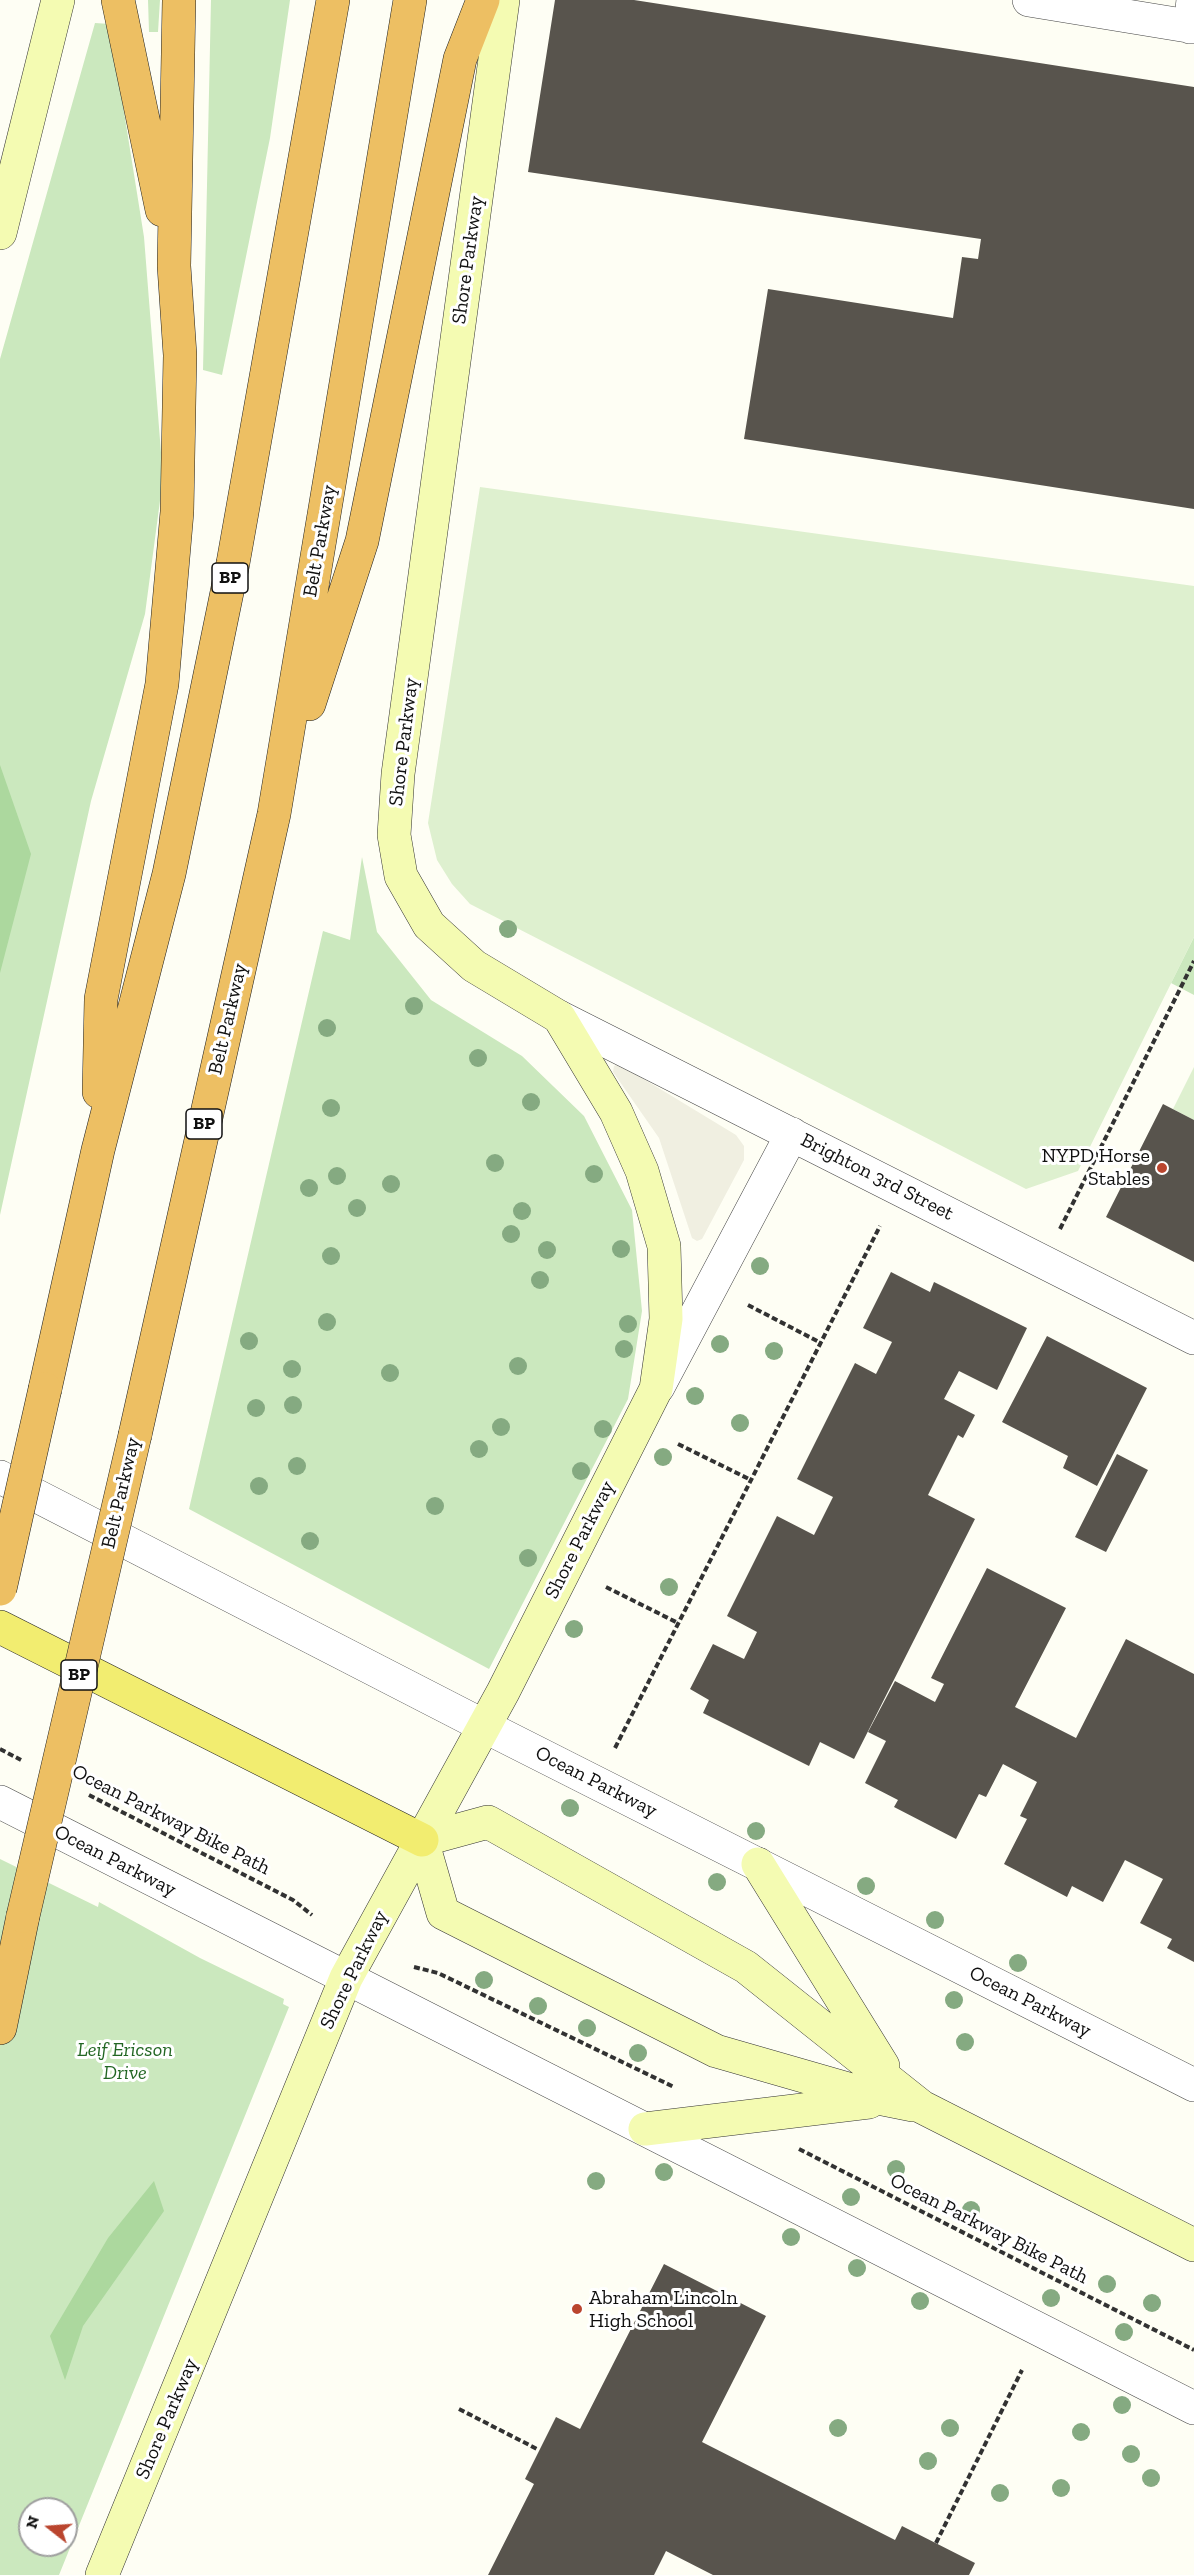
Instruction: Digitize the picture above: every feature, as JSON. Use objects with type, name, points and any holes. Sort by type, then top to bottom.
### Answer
[{"type":"highway","points":[[118,0],[174,266]]},
{"type":"highway","points":[[98,1150],[101,999],[162,684],[177,513],[180,355],[174,266],[179,0]]},
{"type":"highway","name":"BP","points":[[0,1589],[98,1150],[169,874],[231,574],[333,0]]},
{"type":"highway","name":"Belt Parkway","points":[[0,2028],[23,1916],[135,1435],[274,814],[411,0]]},
{"type":"highway","points":[[274,814],[362,541],[460,59],[483,0]]},
{"type":"main road","points":[[0,233],[58,0]]},
{"type":"main road","name":"Shore Parkway","points":[[102,2575],[346,1978],[484,1726],[656,1389],[666,1319],[664,1246],[642,1171],[616,1112],[559,1017],[474,966],[429,925],[401,876],[394,835],[398,774],[503,0]]},
{"type":"main road","points":[[0,1627],[422,1840],[488,1822],[747,1967],[886,2090]]},
{"type":"main road","points":[[422,1840],[443,1913],[716,2051],[886,2090],[1194,2244]]},
{"type":"main road","points":[[758,1864],[883,2066],[886,2090]]},
{"type":"main road","points":[[645,2129],[886,2090]]},
{"type":"street","points":[[1029,0],[1192,18]]},
{"type":"street","name":"Brighton 3rd Street","points":[[559,1017],[1194,1338]]},
{"type":"street","name":"Shore Parkway","points":[[656,1389],[792,1134]]},
{"type":"street","name":"Ocean Parkway","points":[[0,1477],[484,1726],[1194,2085]]},
{"type":"street","name":"Ocean Parkway","points":[[0,1802],[1194,2408]]},
{"type":"path","points":[[1059,1230],[1194,962]]},
{"type":"path","points":[[615,1748],[880,1226]]},
{"type":"path","points":[[748,1305],[821,1343]]},
{"type":"path","points":[[678,1444],[751,1480]]},
{"type":"path","points":[[606,1587],[678,1623]]},
{"type":"path","points":[[0,1749],[31,1765]]},
{"type":"path","name":"Ocean Parkway Bike Path","points":[[84,1792],[293,1900],[316,1919]]},
{"type":"path","points":[[409,1966],[438,1974],[675,2087]]},
{"type":"path","name":"Ocean Parkway Bike Path","points":[[792,2145],[1194,2350]]},
{"type":"path","points":[[936,2543],[1022,2370]]},
{"type":"path","points":[[459,2409],[539,2450]]},
{"type":"green space","points":[[148,0],[160,0],[158,32],[149,32]]},
{"type":"green space","points":[[211,0],[290,0],[270,138],[222,375],[203,370]]},
{"type":"green space","points":[[95,23],[110,24],[144,237],[163,478],[145,614],[91,801],[0,1215],[0,359]]},
{"type":"green space","points":[[480,487],[1194,586],[1194,937],[1078,1171],[1026,1189],[470,904],[452,884],[437,860],[428,823]]},
{"type":"green space","points":[[0,765],[31,854],[0,973]]},
{"type":"green space","points":[[362,857],[377,932],[431,1000],[522,1056],[584,1116],[632,1210],[642,1311],[628,1399],[489,1669],[189,1509],[323,931],[350,940]]},
{"type":"green space","points":[[1194,937],[1194,995],[1171,983]]},
{"type":"green space","points":[[1194,1067],[1194,1120],[1173,1109]]},
{"type":"green space","name":"Leif Ericson Drive","points":[[0,1859],[98,1907],[99,1902],[200,1958],[284,1999],[283,2004],[289,2007],[78,2528],[78,2497],[18,2497],[18,2557],[66,2557],[59,2575],[0,2575]]},
{"type":"green space","points":[[154,2181],[164,2211],[83,2326],[65,2380],[50,2336],[108,2238]]},
{"type":"shaded area","points":[[619,1064],[736,1135],[744,1146],[744,1160],[702,1239],[697,1241],[692,1238],[659,1138],[613,1072],[614,1066]]},
{"type":"building","points":[[555,0],[634,0],[1194,87],[1194,509],[744,439],[768,289],[953,318],[962,257],[978,259],[981,239],[528,172]]},
{"type":"building","name":"NYPD Horse Stables","points":[[1163,1104],[1194,1120],[1194,1262],[1106,1217]]},
{"type":"building","points":[[891,1272],[930,1292],[934,1282],[1027,1328],[997,1390],[959,1371],[944,1399],[975,1415],[963,1438],[958,1435],[928,1495],[975,1519],[854,1759],[820,1742],[809,1766],[703,1713],[709,1700],[690,1689],[713,1644],[744,1659],[757,1632],[727,1616],[777,1516],[814,1535],[833,1497],[797,1479],[855,1363],[876,1374],[892,1342],[863,1328]]},
{"type":"building","points":[[1047,1336],[1147,1388],[1097,1486],[1063,1468],[1068,1456],[1002,1422]]},
{"type":"building","points":[[1117,1454],[1148,1470],[1106,1552],[1075,1537]]},
{"type":"building","points":[[987,1568],[1066,1608],[1015,1707],[1076,1738],[1126,1639],[1194,1674],[1194,1962],[1167,1948],[1172,1939],[1140,1923],[1163,1879],[1125,1860],[1103,1902],[1072,1886],[1067,1897],[1004,1864],[1027,1819],[1020,1816],[1037,1782],[1003,1764],[986,1797],[979,1794],[956,1839],[894,1807],[898,1800],[865,1783],[886,1741],[868,1732],[895,1681],[935,1702],[944,1684],[931,1678]]},
{"type":"building","points":[[664,2264],[766,2316],[702,2442],[895,2540],[902,2526],[975,2563],[969,2575],[713,2575],[666,2551],[654,2575],[488,2575],[534,2484],[525,2479],[556,2417],[580,2429]]},
{"type":"place","name":"NYPD Horse Stables","points":[[1162,1168]]},
{"type":"place","name":"Abraham Lincoln High School","points":[[577,2309]]}]
